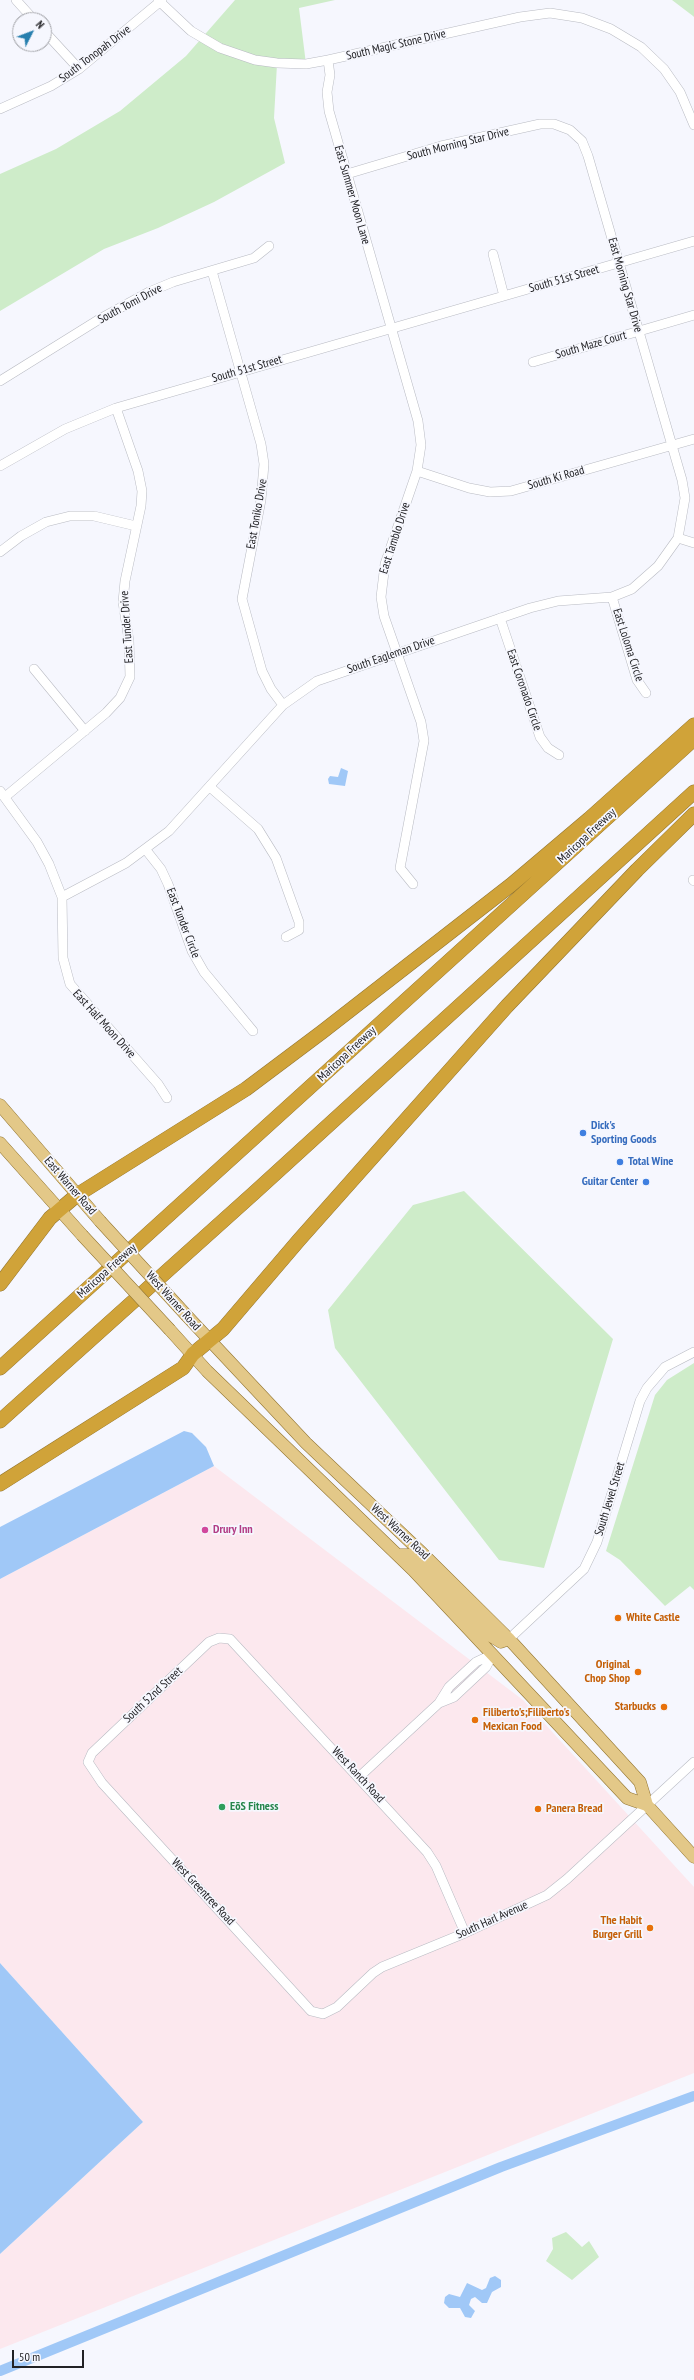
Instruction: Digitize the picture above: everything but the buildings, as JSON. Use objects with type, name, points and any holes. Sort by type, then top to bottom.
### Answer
[{"type":"highway","points":[[0,1284],[50,1218],[77,1195],[246,1089],[511,885],[589,819],[694,725]]},
{"type":"highway","name":"Maricopa Freeway","points":[[0,1368],[694,739]]},
{"type":"highway","points":[[0,1421],[254,1193],[694,792]]},
{"type":"highway","points":[[0,1484],[183,1368],[193,1354],[224,1329],[299,1240],[502,1012],[637,870],[694,814]]},
{"type":"main road","name":"East Warner Road","points":[[0,1105],[77,1195],[141,1266]]},
{"type":"main road","name":"East Warner Road","points":[[0,1143],[59,1210],[126,1282]]},
{"type":"main road","name":"West Warner Road","points":[[141,1266],[306,1443],[422,1553],[509,1639],[640,1782],[647,1805],[694,1857]]},
{"type":"main road","name":"West Warner Road","points":[[126,1282],[193,1354],[206,1371],[398,1555],[493,1654],[627,1798],[647,1805]]},
{"type":"main road","points":[[398,1555],[409,1554],[420,1563],[491,1636],[499,1641],[509,1639]]},
{"type":"street","points":[[16,0],[27,12]]},
{"type":"street","name":"South Magic Stone Drive","points":[[160,1],[182,24],[201,38],[220,48],[255,60],[306,64],[520,17],[550,13],[582,18],[611,29],[641,47],[664,69],[680,92],[694,125]]},
{"type":"street","name":"South Tonopah Drive","points":[[0,109],[51,86],[79,69],[160,1]]},
{"type":"street","points":[[52,40],[79,69]]},
{"type":"street","name":"East Summer Moon Lane","points":[[328,60],[330,75],[327,92],[328,111],[390,328]]},
{"type":"street","name":"South Morning Star Drive","points":[[347,174],[441,146],[540,124],[554,124],[570,130]]},
{"type":"street","name":"East Morning Star Drive","points":[[570,130],[582,141],[588,156],[671,445]]},
{"type":"street","name":"South 51st Street","points":[[0,466],[65,429],[116,408],[240,370],[694,241]]},
{"type":"street","name":"South Tomi Drive","points":[[0,381],[98,320],[149,292],[173,282],[254,258],[268,246]]},
{"type":"street","points":[[493,254],[504,296]]},
{"type":"street","name":"East Toniko Drive","points":[[212,271],[240,370],[264,464],[261,500],[243,584],[242,599],[262,672],[270,689],[283,705]]},
{"type":"street","name":"South Maze Court","points":[[533,362],[694,315]]},
{"type":"street","name":"East Tamblo Drive","points":[[390,328],[418,421],[421,444],[417,471],[382,578],[381,598],[384,616],[421,722],[424,741],[400,868],[412,884]]},
{"type":"street","name":"East Tunder Drive","points":[[2,794],[106,714],[120,698],[130,677],[129,641],[123,602],[125,581],[141,506],[140,484],[138,471],[116,408]]},
{"type":"street","name":"South Ki Road","points":[[417,471],[469,488],[490,492],[511,491],[694,438]]},
{"type":"street","name":"South Eagleman Drive","points":[[62,897],[146,850],[183,817],[283,705],[317,681],[530,608],[558,601],[612,597],[632,589],[647,578],[666,556],[678,538],[685,498],[671,445]]},
{"type":"street","points":[[0,552],[21,536],[46,522],[70,516],[94,516],[136,526]]},
{"type":"street","points":[[678,538],[694,543]]},
{"type":"street","name":"East Loloma Circle","points":[[612,597],[637,680],[646,693]]},
{"type":"street","name":"East Coronado Circle","points":[[500,618],[540,737],[548,748],[559,755]]},
{"type":"street","points":[[34,669],[85,731]]},
{"type":"street","points":[[210,787],[258,829],[276,858],[299,922],[299,930],[286,937]]},
{"type":"street","name":"East Half Moon Drive","points":[[2,794],[27,826],[40,848],[62,897],[62,958],[70,984],[158,1084],[167,1098]]},
{"type":"street","name":"East Tunder Circle","points":[[146,850],[168,884],[192,951],[204,972],[253,1031]]},
{"type":"street","name":"South Jewel Street","points":[[509,1639],[584,1569],[597,1542],[640,1401],[647,1388],[665,1368],[694,1352]]},
{"type":"street","name":"South 52nd Street","points":[[88,1762],[98,1745],[209,1642],[225,1638]]},
{"type":"street","name":"West Ranch Road","points":[[225,1638],[238,1645],[427,1852],[436,1866],[464,1933]]},
{"type":"street","points":[[359,1776],[439,1703],[454,1697],[486,1667],[493,1654]]},
{"type":"street","name":"West Greentree Road","points":[[88,1762],[102,1783],[311,2010],[323,2014]]},
{"type":"street","name":"South Harl Avenue","points":[[323,2014],[336,2007],[373,1973],[382,1967],[464,1933],[546,1895],[694,1762]]},
{"type":"shaded area","points":[[214,1466],[523,1700],[694,1887],[694,2073],[0,2349],[0,2254],[143,2122],[0,1963],[0,1579]]},
{"type":"green space","points":[[235,0],[335,0],[299,8],[306,64],[277,64],[274,118],[285,163],[214,202],[158,228],[104,249],[0,311],[0,174],[56,149],[120,111],[186,56]]},
{"type":"green space","points":[[672,0],[694,0],[694,17],[693,16]]},
{"type":"green space","points":[[464,1191],[613,1339],[544,1568],[499,1560],[335,1348],[328,1310],[413,1205]]},
{"type":"green space","points":[[694,1363],[694,1590],[690,1586],[665,1606],[620,1560],[606,1551],[655,1395],[667,1380]]},
{"type":"green space","points":[[566,2232],[582,2247],[589,2241],[599,2257],[572,2280],[546,2261],[553,2249],[552,2238]]},
{"type":"water","points":[[341,768],[348,771],[345,786],[329,784],[328,779],[330,776],[338,777]]},
{"type":"water","points":[[184,1431],[192,1433],[206,1447],[214,1466],[0,1579],[0,1527]]},
{"type":"water","points":[[0,1963],[143,2122],[0,2254]]},
{"type":"water","points":[[495,2276],[501,2280],[501,2287],[492,2292],[487,2303],[482,2303],[475,2297],[471,2299],[469,2305],[475,2311],[471,2318],[465,2317],[460,2308],[449,2308],[444,2303],[445,2297],[449,2294],[460,2297],[467,2283],[482,2290],[486,2288],[490,2278]]},
{"type":"waterway","points":[[0,2371],[501,2167],[694,2096]]},
{"type":"place","name":"Dick's Sporting Goods","points":[[583,1133]]},
{"type":"place","name":"Total Wine","points":[[620,1162]]},
{"type":"place","name":"Guitar Center","points":[[646,1182]]},
{"type":"place","name":"Drury Inn","points":[[205,1530]]},
{"type":"place","name":"White Castle","points":[[618,1618]]},
{"type":"place","name":"Original Chop Shop","points":[[638,1672]]},
{"type":"place","name":"Starbucks","points":[[664,1707]]},
{"type":"place","name":"Filiberto's;Filiberto's Mexican Food","points":[[475,1720]]},
{"type":"place","name":"EōS Fitness","points":[[222,1807]]},
{"type":"place","name":"Panera Bread","points":[[538,1809]]},
{"type":"place","name":"The Habit Burger Grill","points":[[650,1928]]}]
